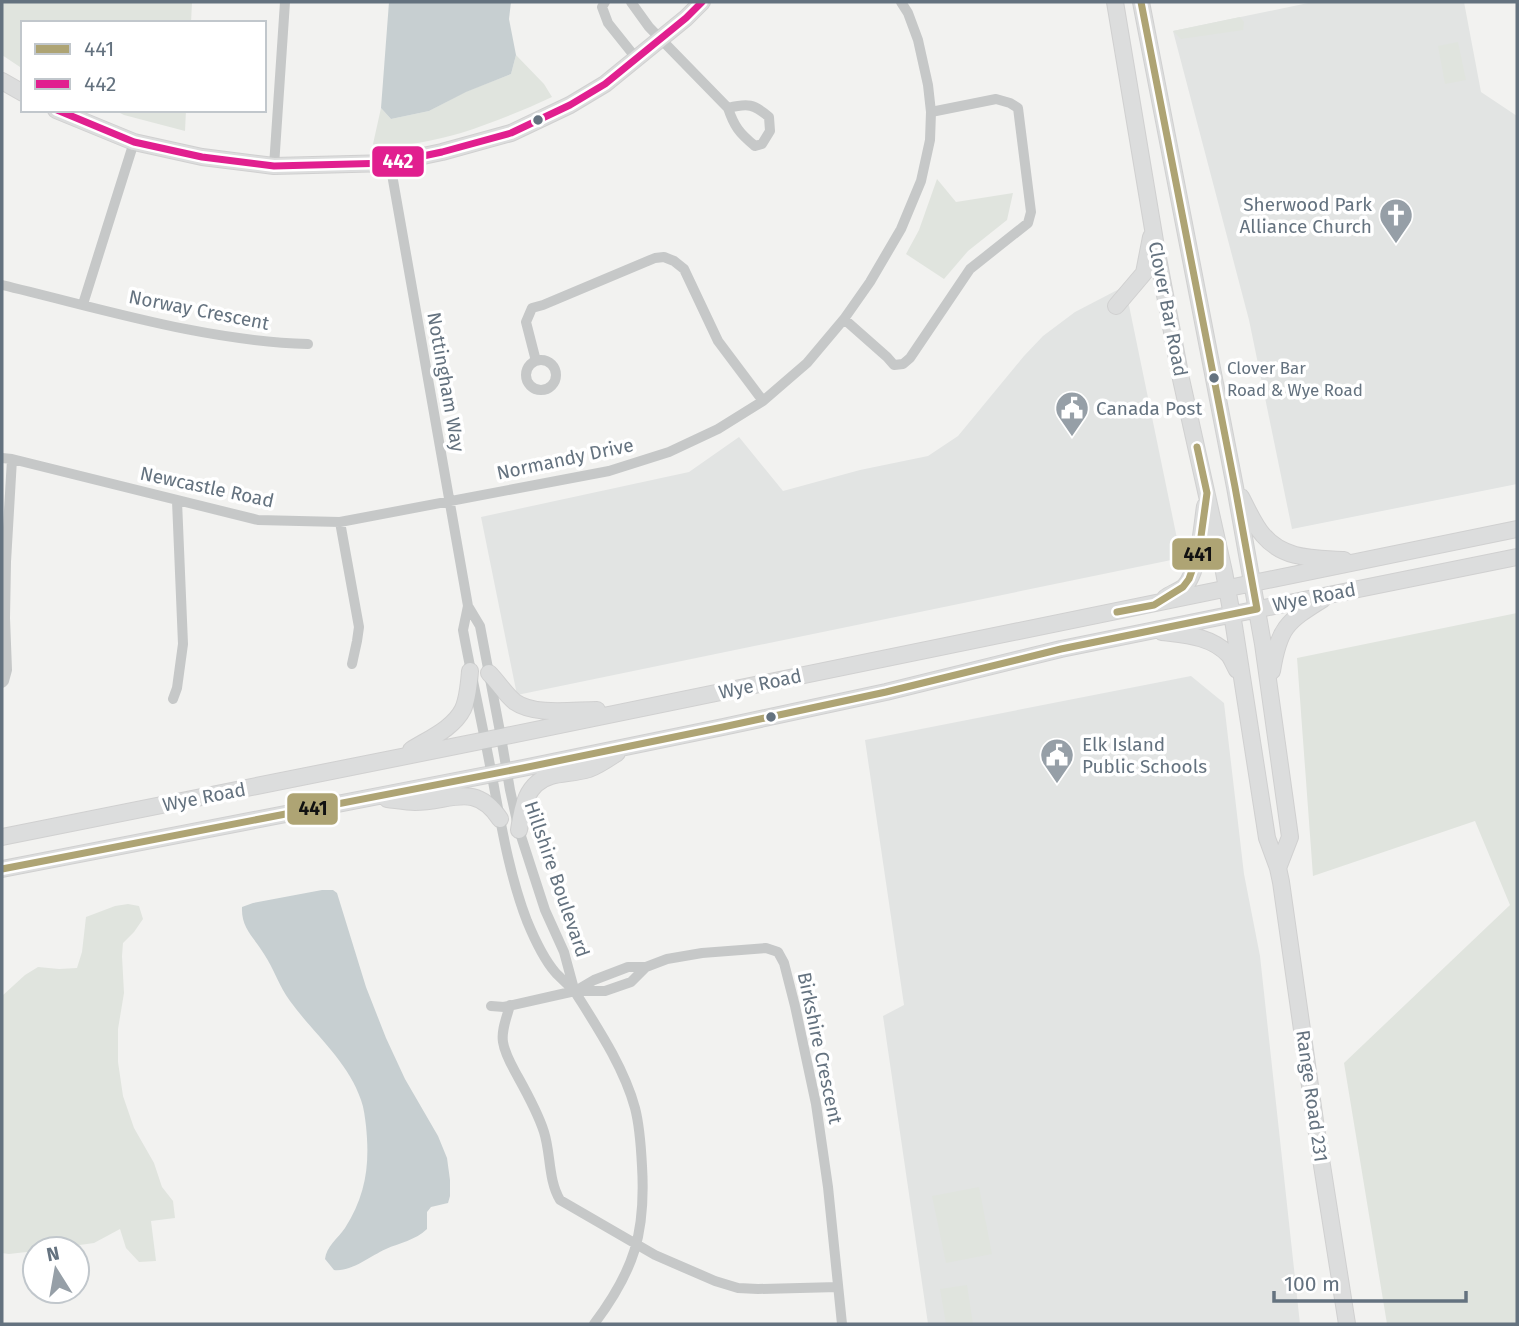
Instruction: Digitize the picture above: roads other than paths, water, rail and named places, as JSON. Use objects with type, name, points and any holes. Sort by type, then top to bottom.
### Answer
[{"type":"main road","points":[[62,112],[134,142],[202,157],[274,166],[390,163],[486,140],[533,124],[570,105],[605,84],[702,2]]},
{"type":"main road","name":"Clover Bar Road","points":[[1115,2],[1152,228],[1231,614]]},
{"type":"main road","name":"Clover Bar Road","points":[[1141,2],[1257,609]]},
{"type":"main road","points":[[2,81],[21,92]]},
{"type":"main road","points":[[1116,306],[1144,273],[1152,228]]},
{"type":"main road","points":[[1235,487],[1262,534],[1287,554],[1364,562]]},
{"type":"main road","points":[[1154,605],[1183,587],[1189,579],[1199,551],[1207,493]]},
{"type":"main road","name":"Wye Road","points":[[2,837],[1154,605],[1517,529]]},
{"type":"main road","name":"Wye Road","points":[[2,869],[629,746],[886,692],[1146,630],[1517,557]]},
{"type":"main road","points":[[1270,687],[1276,647],[1285,629],[1299,614],[1332,594]]},
{"type":"main road","name":"Range Road 231","points":[[1257,609],[1290,837],[1278,868]]},
{"type":"main road","name":"Range Road 231","points":[[1231,614],[1267,838],[1278,868],[1347,1324]]},
{"type":"main road","points":[[1146,630],[1206,639],[1230,656],[1243,681]]},
{"type":"main road","points":[[399,757],[442,731],[458,716],[466,701],[470,671]]},
{"type":"main road","points":[[489,673],[518,704],[527,708],[631,710]]},
{"type":"main road","points":[[519,830],[523,807],[537,784],[550,776],[591,769],[629,746]]},
{"type":"main road","points":[[371,798],[416,802],[451,796],[471,796],[488,804],[500,819]]},
{"type":"street","points":[[274,166],[285,2]]},
{"type":"street","points":[[605,2],[602,7],[608,23],[636,58]]},
{"type":"street","points":[[631,2],[649,27],[728,108]]},
{"type":"street","name":"Normandy Drive","points":[[449,502],[609,471],[669,452],[718,429],[763,401],[807,363],[844,319],[870,282],[901,229],[920,181],[930,140],[928,85],[918,40],[901,2]]},
{"type":"street","points":[[844,319],[894,365],[902,363],[910,358],[970,269],[1028,223],[1031,212],[1018,108],[996,99],[930,112]]},
{"type":"street","points":[[83,304],[134,142]]},
{"type":"street","name":"Nottingham Way","points":[[390,163],[468,606],[480,626],[489,673],[493,739],[499,772]]},
{"type":"street","points":[[536,361],[526,322],[532,308],[654,258],[664,257],[684,269],[718,341],[763,401]]},
{"type":"street","name":"Norway Crescent","points":[[2,285],[175,327],[275,343],[309,344]]},
{"type":"street","points":[[2,682],[7,670],[7,459]]},
{"type":"street","name":"Newcastle Road","points":[[7,459],[258,520],[340,522],[449,502]]},
{"type":"street","points":[[173,699],[183,644],[177,501]]},
{"type":"street","points":[[340,522],[359,627],[352,664]]},
{"type":"street","name":"Nottingham Way","points":[[468,606],[463,630],[470,671],[493,739]]},
{"type":"street","name":"Hillshire Boulevard","points":[[493,739],[499,772],[545,910],[564,952],[575,991]]},
{"type":"street","name":"Hillshire Boulevard","points":[[499,772],[500,819],[527,920],[554,971],[575,991],[623,1075],[635,1108],[641,1137],[643,1194],[637,1244],[624,1277],[593,1324]]},
{"type":"street","name":"Birkshire Crescent","points":[[491,1006],[510,1005],[575,991],[594,980],[628,967],[646,967],[667,959],[715,951],[766,948],[778,952],[784,963],[796,1006],[816,1104],[825,1160],[842,1324]]},
{"type":"street","points":[[510,1005],[503,1041],[509,1060],[544,1132],[556,1193],[560,1200],[676,1265],[715,1281],[738,1288],[758,1289],[838,1287]]},
{"type":"place","name":"Sherwood Park Alliance Church","points":[[1396,245]]},
{"type":"place","name":"Clover Bar Road & Wye Road","points":[[1214,378]]},
{"type":"place","name":"Canada Post","points":[[1072,438]]},
{"type":"place","name":"Elk Island Public Schools","points":[[1057,785]]}]
